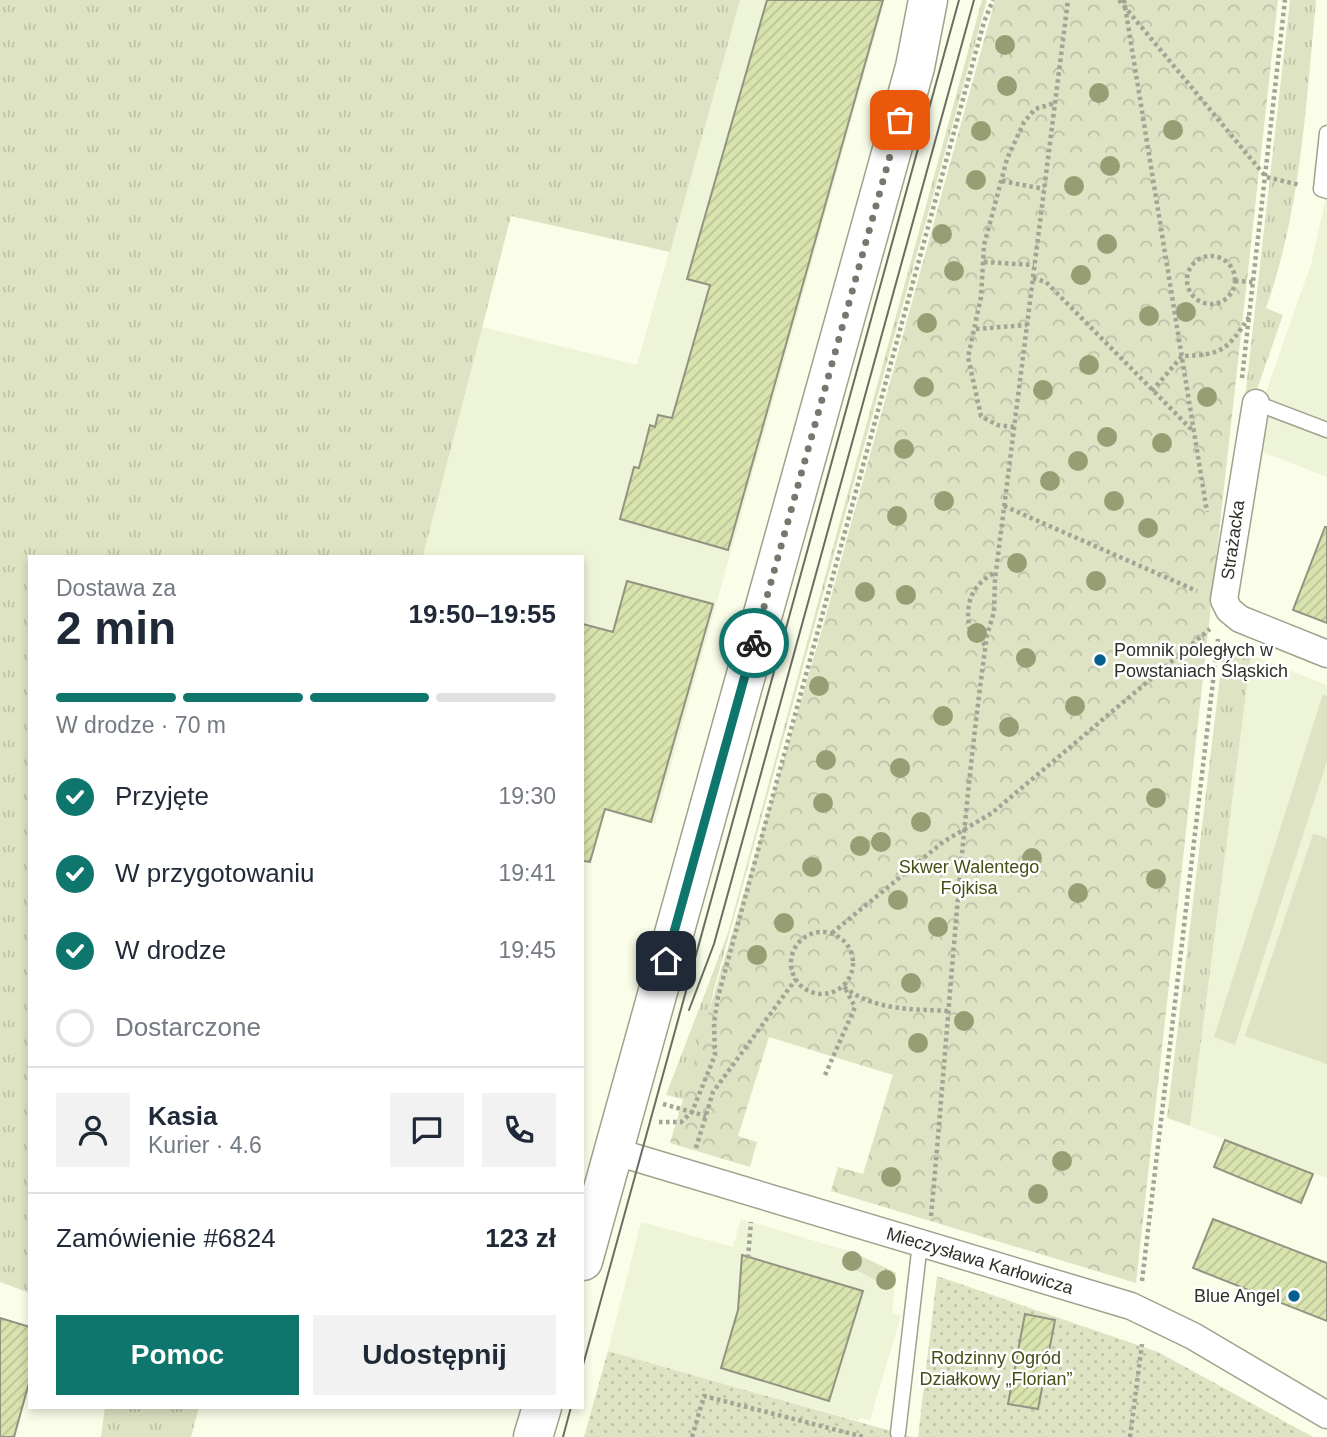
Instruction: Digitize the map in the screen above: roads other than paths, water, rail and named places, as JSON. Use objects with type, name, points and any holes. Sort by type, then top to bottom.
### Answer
[{"type":"main road","points":[[584,1257],[915,67],[928,0]]},
{"type":"main road","points":[[534,1437],[541,1409]]},
{"type":"street","name":"Strażacka","points":[[1249,394],[1224,600],[1229,610],[1240,619],[1327,654]]},
{"type":"street","name":"Mieczysława Karłowicza","points":[[613,1151],[925,1236],[1130,1306],[1193,1336],[1327,1415]]},
{"type":"lane","points":[[1324,190],[1327,134]]},
{"type":"lane","points":[[1249,394],[1327,430]]},
{"type":"lane","points":[[898,1433],[925,1236]]},
{"type":"tram line","points":[[584,1361],[959,0]]},
{"type":"tram line","points":[[689,1010],[714,944],[974,0]]},
{"type":"tram line","points":[[563,1437],[570,1409]]},
{"type":"place","name":"Pomnik poległych w Powstaniach Śląskich","points":[[1100,660]]},
{"type":"place","name":"Blue Angel","points":[[1294,1296]]},
{"type":"park label","name":"Skwer Walentego Fojkisa","points":[[969,877]]},
{"type":"park label","name":"Rodzinny Ogród Działkowy „Florian”","points":[[996,1368]]}]
